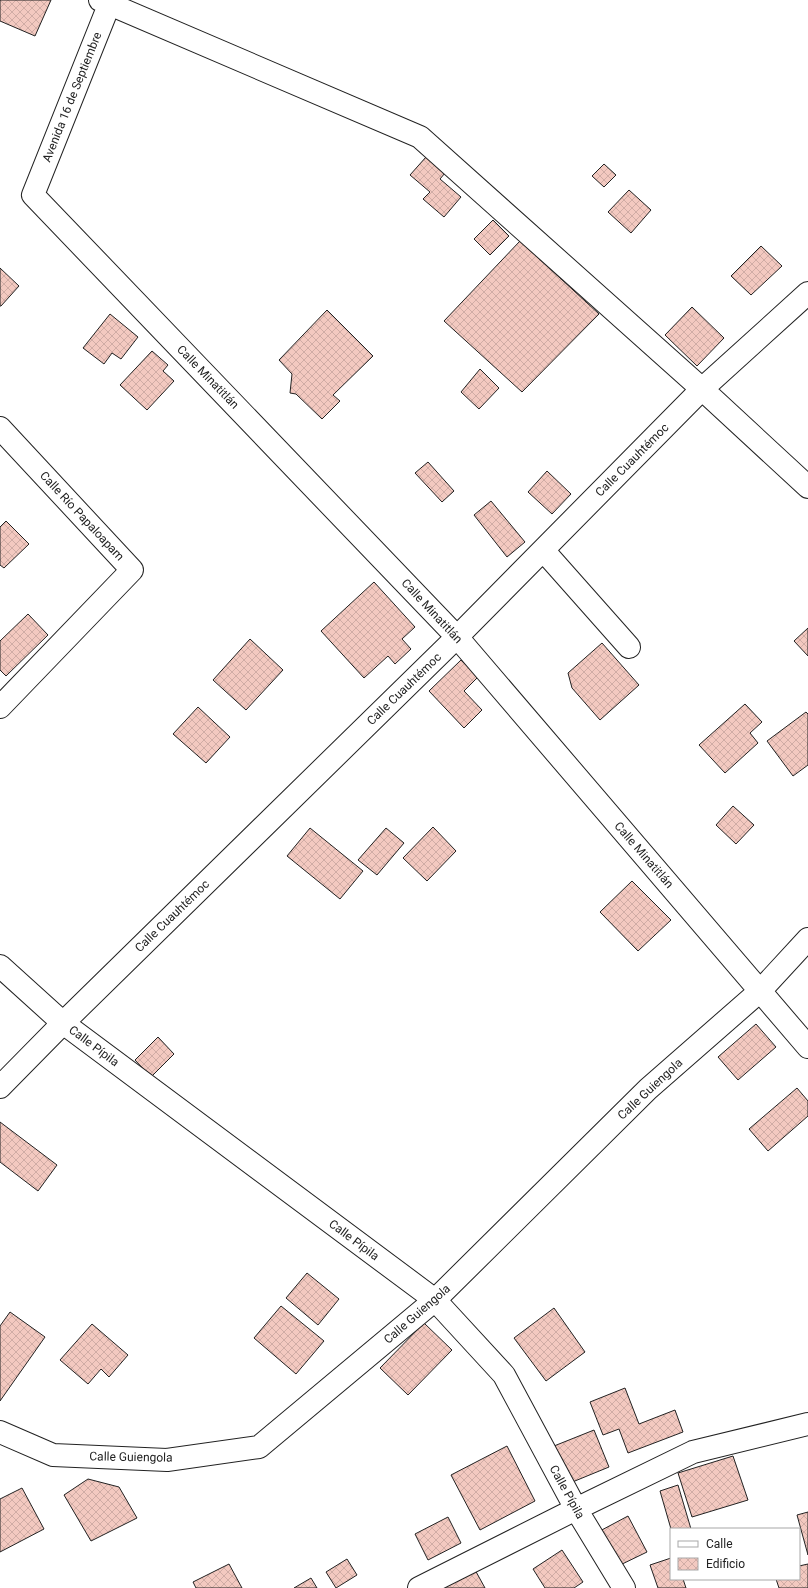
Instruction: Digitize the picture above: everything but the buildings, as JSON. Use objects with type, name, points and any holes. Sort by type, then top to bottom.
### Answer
[{"type":"street","name":"Avenida 16 de Septiembre","points":[[33,195],[107,1]]},
{"type":"street","points":[[107,1],[420,137],[702,389],[808,487]]},
{"type":"street","name":"Calle Minatitlán","points":[[33,195],[457,637],[808,1047]]},
{"type":"street","name":"Calle Cuauhtémoc","points":[[0,1087],[63,1023],[457,637],[702,389],[808,293]]},
{"type":"street","name":"Calle Río Papaloapam","points":[[0,428],[132,570],[0,707]]},
{"type":"street","points":[[543,550],[628,646]]},
{"type":"street","name":"Calle Guiengola","points":[[0,1432],[53,1455],[167,1460],[259,1447],[435,1300],[648,1089],[760,991],[808,940]]},
{"type":"street","name":"Calle Pípila","points":[[0,966],[63,1023],[435,1300],[504,1375],[576,1509],[624,1588]]},
{"type":"street","points":[[419,1588],[693,1452],[808,1424]]}]
